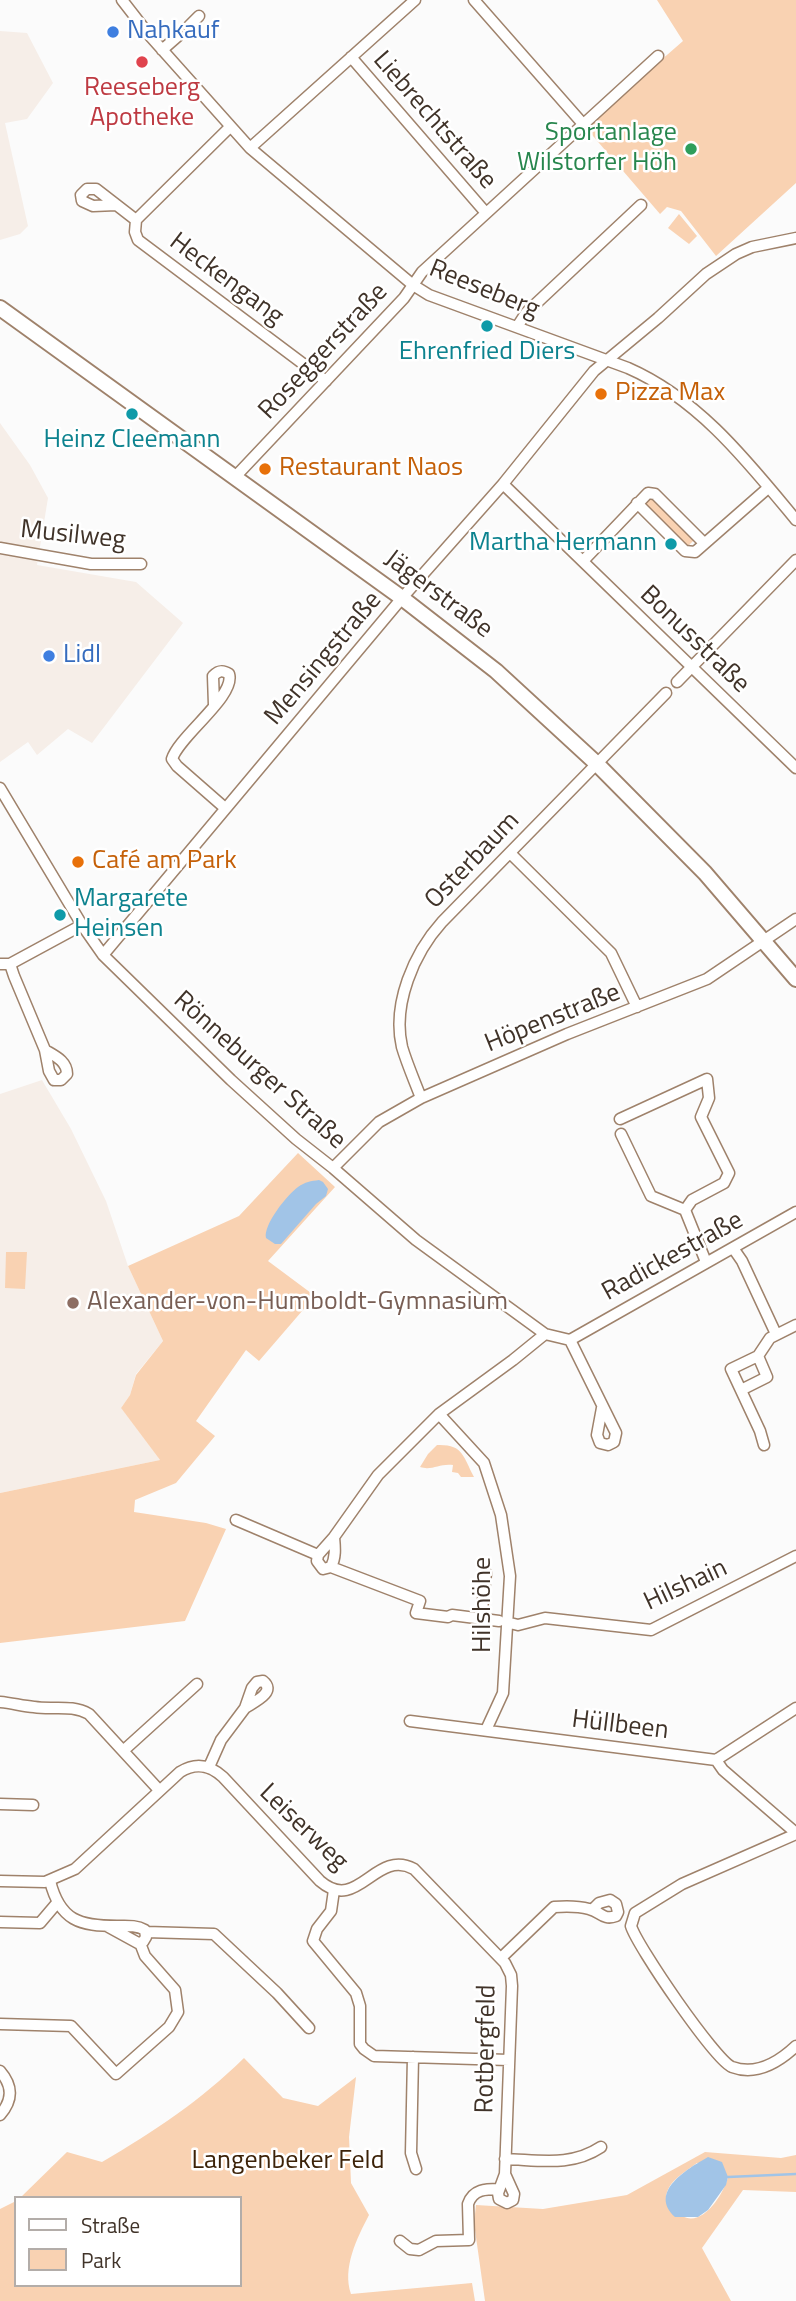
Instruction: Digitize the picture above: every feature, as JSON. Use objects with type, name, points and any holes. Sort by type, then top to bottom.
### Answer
[{"type":"street","name":"Reeseberg","points":[[122,0],[162,50],[250,148],[413,285],[429,295],[628,368],[654,381],[696,410],[794,514]]},
{"type":"street","points":[[250,148],[415,0]]},
{"type":"street","points":[[474,0],[583,124]]},
{"type":"street","points":[[189,26],[199,16]]},
{"type":"street","points":[[162,50],[178,36]]},
{"type":"street","name":"Roseggerstraße","points":[[235,477],[404,298],[422,272],[658,56]]},
{"type":"street","name":"Liebrechtstraße","points":[[351,57],[486,213]]},
{"type":"street","points":[[136,220],[230,127]]},
{"type":"street","name":"Heckengang","points":[[116,205],[136,220],[134,226],[138,240],[326,381]]},
{"type":"street","points":[[517,327],[526,313],[641,205]]},
{"type":"street","name":"Mensingstraße","points":[[103,955],[402,598],[503,484],[594,371],[706,274],[736,254],[752,247],[796,238]]},
{"type":"street","name":"Jägerstraße","points":[[0,308],[402,598],[496,671],[596,764],[705,873],[796,979]]},
{"type":"street","name":"Bonusstraße","points":[[503,484],[796,768]]},
{"type":"street","points":[[638,503],[685,551],[695,552],[768,488]]},
{"type":"street","points":[[583,561],[648,493],[654,494],[704,543]]},
{"type":"street","name":"Musilweg","points":[[0,548],[91,564],[141,564]]},
{"type":"street","points":[[677,682],[796,560]]},
{"type":"street","name":"Osterbaum","points":[[421,1098],[401,1040],[401,1018],[408,980],[420,952],[434,932],[666,693]]},
{"type":"street","points":[[214,705],[174,750],[172,759],[225,808]]},
{"type":"street","name":"Rönneburger Straße","points":[[0,788],[82,925],[103,955],[231,1080],[296,1139],[334,1168],[415,1240],[545,1334]]},
{"type":"street","points":[[510,853],[611,953],[637,1007]]},
{"type":"street","name":"Höpenstraße","points":[[334,1168],[379,1122],[421,1098],[568,1034],[707,979],[796,919]]},
{"type":"street","points":[[45,1050],[14,976],[5,964],[82,925]]},
{"type":"street","points":[[620,1119],[707,1079],[709,1098],[701,1117],[729,1172],[724,1183],[692,1200],[685,1210]]},
{"type":"street","points":[[621,1134],[651,1196],[685,1210],[706,1262]]},
{"type":"street","name":"Radickestraße","points":[[570,1340],[796,1212]]},
{"type":"street","points":[[733,1248],[742,1261],[776,1334]]},
{"type":"street","points":[[764,1444],[730,1370],[758,1356],[776,1334],[796,1325]]},
{"type":"street","points":[[502,1622],[416,1613],[420,1601],[331,1567],[324,1569],[319,1566],[318,1555],[378,1475],[439,1413],[545,1334],[570,1340],[602,1408]]},
{"type":"street","points":[[740,1390],[767,1377],[758,1356]]},
{"type":"street","name":"Hilshöhe","points":[[439,1413],[484,1462],[501,1514],[510,1576],[502,1622],[503,1693],[486,1730]]},
{"type":"street","points":[[236,1520],[318,1555]]},
{"type":"street","points":[[331,1567],[335,1555],[334,1537]]},
{"type":"street","name":"Hilshain","points":[[502,1622],[518,1625],[545,1618],[651,1630],[796,1556]]},
{"type":"street","points":[[481,1619],[486,1573]]},
{"type":"street","points":[[123,1751],[197,1684]]},
{"type":"street","points":[[0,1702],[84,1711],[159,1790]]},
{"type":"street","points":[[0,1881],[50,1881],[75,1869],[184,1769],[194,1766],[209,1767],[221,1740],[245,1708]]},
{"type":"street","points":[[796,1708],[716,1760],[723,1770],[796,1833],[682,1884],[637,1911],[631,1921],[632,1931],[640,1944],[704,2040],[725,2063],[751,2070],[765,2067],[784,2058],[796,2046]]},
{"type":"street","name":"Hüllbeen","points":[[410,1721],[716,1760]]},
{"type":"street","name":"Leiserweg","points":[[209,1767],[223,1777],[320,1881],[334,1890],[353,1889],[388,1866],[406,1865],[432,1885],[501,1958]]},
{"type":"street","points":[[0,1804],[33,1805]]},
{"type":"street","points":[[50,1881],[57,1903],[78,1922],[90,1926],[139,1927],[146,1932],[214,1934],[277,1993],[309,2028]]},
{"type":"street","points":[[334,1890],[331,1911],[317,1929],[313,1941],[356,1993],[360,2006],[360,2044],[370,2054],[509,2060]]},
{"type":"street","points":[[0,1922],[40,1923],[57,1903]]},
{"type":"street","name":"Rotbergfeld","points":[[505,2174],[514,2194],[513,2200],[507,2203],[501,2202],[498,2197],[505,2174],[512,1980],[508,1967],[501,1958],[551,1908],[571,1906],[593,1909]]},
{"type":"street","points":[[107,1926],[140,1943],[145,1940],[146,1932]]},
{"type":"street","points":[[0,2024],[71,2026],[116,2074],[169,2026],[178,2012],[175,1990],[145,1956],[140,1943]]},
{"type":"street","points":[[413,2057],[411,2153],[416,2169]]},
{"type":"street","points":[[0,2071],[11,2091],[0,2115]]},
{"type":"street","points":[[505,2159],[572,2161],[601,2147]]},
{"type":"street","points":[[400,2241],[410,2249],[419,2250],[436,2241],[469,2240],[470,2198],[482,2190],[499,2189]]},
{"type":"shaded area","points":[[0,31],[27,33],[53,83],[27,119],[5,123],[28,226],[20,234],[0,240]]},
{"type":"shaded area","points":[[0,423],[30,465],[48,498],[37,565],[136,582],[183,623],[92,743],[68,729],[37,755],[28,742],[0,762]]},
{"type":"shaded area","name":"Alexander-von-Humboldt-Gymnasium","points":[[42,1080],[71,1129],[106,1201],[128,1266],[163,1341],[136,1374],[130,1395],[121,1408],[160,1460],[0,1493],[0,1094]]},
{"type":"green space","name":"Sportanlage Wilstorfer Höh","points":[[657,0],[796,0],[796,183],[716,256],[681,211],[667,207],[660,214],[587,129],[589,123],[683,41]]},
{"type":"green space","points":[[679,214],[697,236],[689,244],[668,228]]},
{"type":"green space","points":[[652,496],[695,539],[686,548],[642,505]]},
{"type":"green space","points":[[298,1153],[335,1187],[268,1261],[315,1296],[259,1361],[246,1350],[196,1421],[215,1436],[176,1483],[135,1500],[134,1512],[206,1523],[226,1529],[185,1621],[0,1643],[0,1493],[160,1460],[121,1408],[130,1395],[136,1375],[163,1341],[128,1266],[239,1216]]},
{"type":"green space","points":[[6,1252],[27,1252],[25,1289],[5,1288]]},
{"type":"green space","points":[[437,1445],[457,1449],[474,1477],[461,1477],[452,1472],[453,1465],[420,1467]]},
{"type":"green space","name":"Langenbeker Feld","points":[[244,2058],[283,2098],[318,2106],[356,2077],[349,2137],[351,2183],[369,2215],[350,2264],[348,2274],[351,2294],[472,2283],[475,2301],[0,2301],[0,2209],[14,2202],[14,2287],[242,2287],[242,2196],[22,2196],[67,2152],[102,2162],[140,2139],[211,2088]]},
{"type":"green space","points":[[705,2152],[781,2158],[796,2155],[796,2192],[743,2190],[702,2248],[731,2301],[485,2301],[474,2223],[476,2205],[543,2209],[627,2195]],"holes":[[[697,2163],[728,2177],[717,2200],[705,2213],[697,2217],[682,2216],[666,2201],[672,2183]]]},
{"type":"water","points":[[319,1180],[328,1189],[326,1196],[281,1244],[275,1244],[266,1238],[272,1218],[288,1197],[303,1184]]},
{"type":"water","points":[[708,2157],[722,2162],[728,2177],[726,2185],[708,2210],[698,2217],[675,2217],[668,2208],[668,2190],[681,2175]]},
{"type":"waterway","points":[[728,2177],[796,2174]]},
{"type":"place","name":"Nahkauf","points":[[113,32]]},
{"type":"place","name":"Reeseberg Apotheke","points":[[142,62]]},
{"type":"place","name":"Sportanlage Wilstorfer Höh","points":[[691,149]]},
{"type":"place","name":"Ehrenfried Diers","points":[[487,326]]},
{"type":"place","name":"Pizza Max","points":[[601,394]]},
{"type":"place","name":"Heinz Cleemann","points":[[132,414]]},
{"type":"place","name":"Restaurant Naos","points":[[265,469]]},
{"type":"place","name":"Martha Hermann","points":[[671,544]]},
{"type":"place","name":"Lidl","points":[[49,656]]},
{"type":"place","name":"Café am Park","points":[[78,862]]},
{"type":"place","name":"Margarete Heinsen","points":[[60,915]]},
{"type":"place","name":"Alexander-von-Humboldt-Gymnasium","points":[[73,1303]]}]
